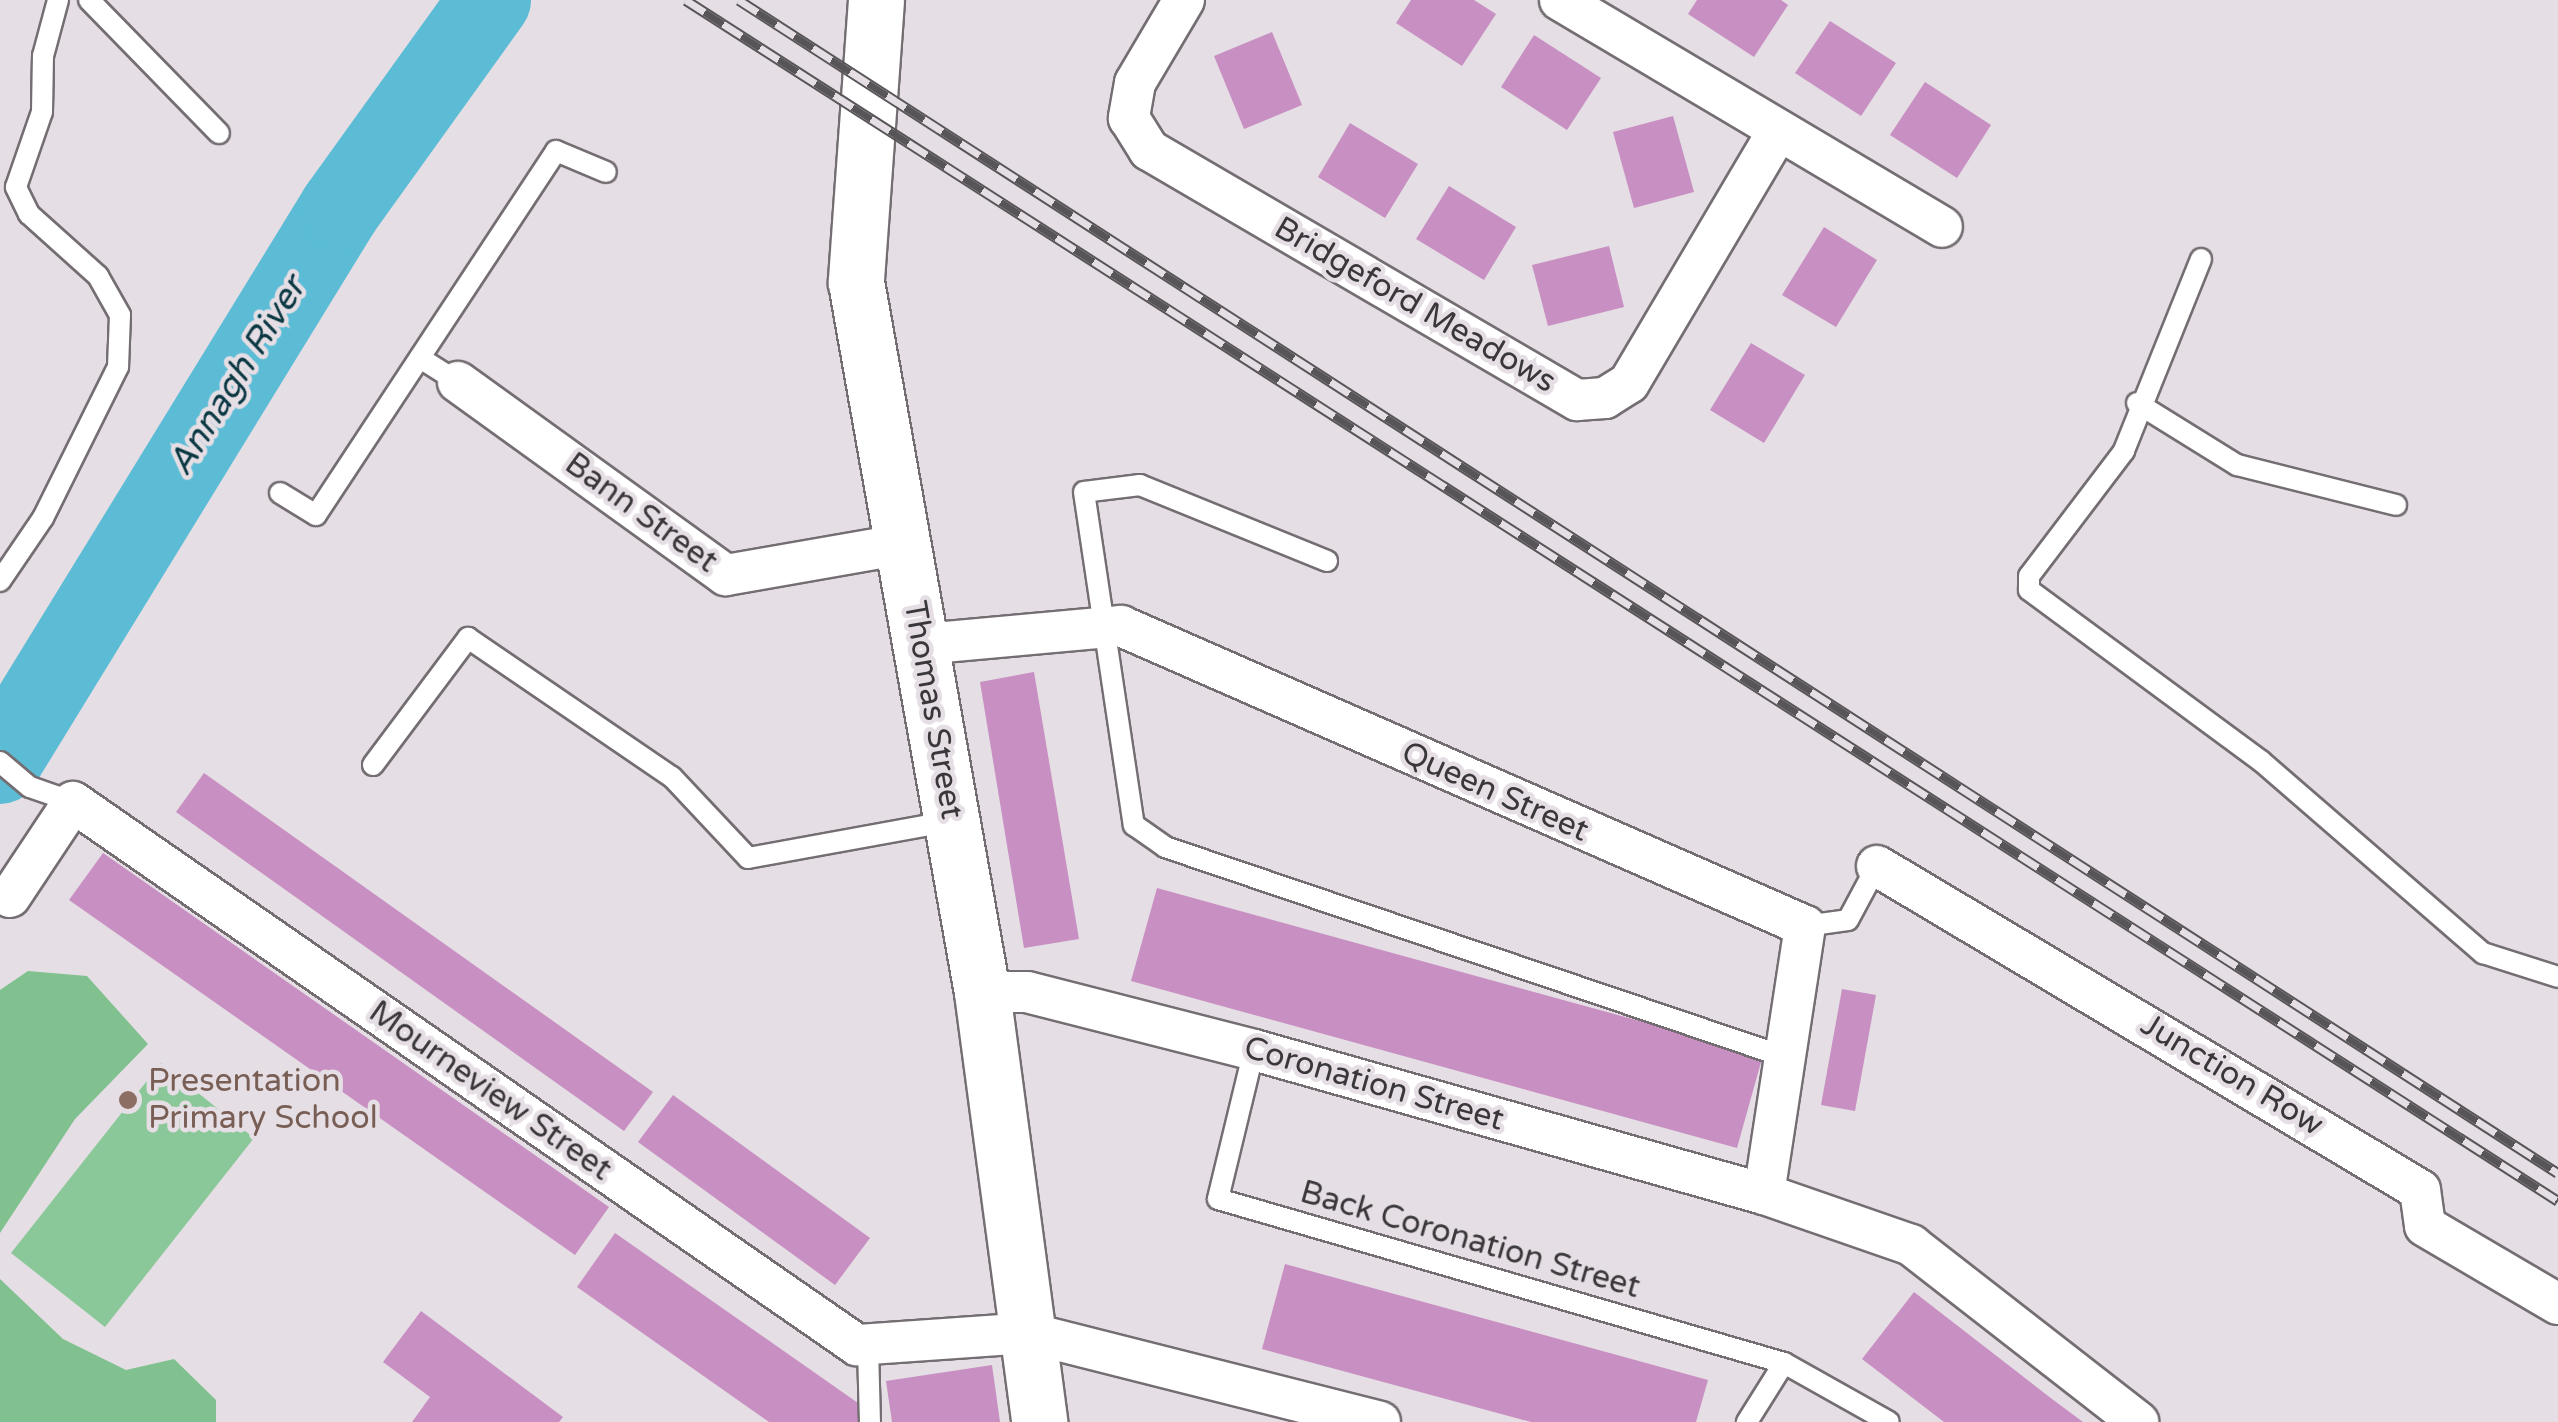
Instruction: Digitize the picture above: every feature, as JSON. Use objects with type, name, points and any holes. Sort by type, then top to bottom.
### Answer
[{"type":"main road","name":"Thomas Street","points":[[876,0],[854,239],[982,992],[1039,1422]]},
{"type":"street","name":"Bridgeford Meadows","points":[[1184,0],[1135,83],[1129,118],[1150,150],[1577,400],[1605,398],[1629,383],[1778,131]]},
{"type":"street","points":[[1560,0],[1942,227]]},
{"type":"street","name":"Bann Street","points":[[458,382],[726,575],[903,544]]},
{"type":"street","points":[[922,644],[1106,622]]},
{"type":"street","name":"Queen Street","points":[[1106,622],[1805,926]]},
{"type":"street","points":[[10,897],[74,802]]},
{"type":"street","name":"Mourneview Street","points":[[74,802],[833,1336],[868,1347],[1030,1333],[1380,1422]]},
{"type":"street","name":"Junction Row","points":[[1877,866],[2420,1190],[2425,1226],[2558,1304]]},
{"type":"street","points":[[1764,1194],[1790,1058],[1805,926]]},
{"type":"street","name":"Coronation Street","points":[[982,992],[1027,992],[1254,1050],[1764,1194],[1912,1245],[2138,1422]]},
{"type":"lane","points":[[0,581],[44,518],[118,367],[120,315],[98,276],[28,214],[16,187],[42,112],[42,56],[58,0]]},
{"type":"lane","points":[[89,0],[219,133]]},
{"type":"lane","points":[[280,493],[316,515],[556,151],[606,172]]},
{"type":"lane","points":[[2201,259],[2137,403],[2124,452],[2029,576],[2036,601],[2261,761],[2483,953],[2558,976]]},
{"type":"lane","points":[[420,358],[458,382]]},
{"type":"lane","points":[[2137,403],[2237,465],[2396,505]]},
{"type":"lane","points":[[1327,561],[1140,485],[1084,492],[1134,825],[1165,846],[1790,1058]]},
{"type":"lane","points":[[374,765],[468,638],[672,777],[748,858],[952,820]]},
{"type":"lane","points":[[0,762],[30,786],[74,802]]},
{"type":"lane","points":[[1805,926],[1848,920],[1877,866]]},
{"type":"lane","name":"Back Coronation Street","points":[[1254,1050],[1218,1198],[1784,1363]]},
{"type":"lane","points":[[868,1347],[870,1422]]},
{"type":"lane","points":[[1747,1422],[1784,1363],[1889,1422]]},
{"type":"green space","points":[[28,971],[87,976],[148,1044],[75,1119],[0,1233],[0,990]]},
{"type":"green space","points":[[161,1063],[254,1138],[105,1327],[11,1253]]},
{"type":"green space","points":[[0,1279],[63,1339],[126,1370],[174,1359],[216,1400],[216,1422],[0,1422]]},
{"type":"building","points":[[1411,0],[1474,0],[1496,14],[1462,66],[1396,23]]},
{"type":"building","points":[[1697,0],[1781,0],[1788,5],[1754,57],[1688,14]]},
{"type":"building","points":[[1830,21],[1896,63],[1861,116],[1795,73]]},
{"type":"building","points":[[1272,32],[1302,105],[1244,129],[1214,56]]},
{"type":"building","points":[[1534,35],[1601,78],[1567,130],[1501,87]]},
{"type":"building","points":[[1925,82],[1991,125],[1957,178],[1890,135]]},
{"type":"building","points":[[1673,116],[1694,192],[1634,208],[1613,132]]},
{"type":"building","points":[[1350,123],[1418,164],[1385,218],[1318,177]]},
{"type":"building","points":[[1449,186],[1516,227],[1484,280],[1416,239]]},
{"type":"building","points":[[1824,227],[1877,260],[1836,327],[1782,295]]},
{"type":"building","points":[[1609,246],[1624,307],[1548,326],[1532,265]]},
{"type":"building","points":[[1751,343],[1805,375],[1764,443],[1710,410]]},
{"type":"building","points":[[1034,672],[1079,939],[1024,948],[980,682]]},
{"type":"building","points":[[204,773],[653,1092],[624,1131],[176,812]]},
{"type":"building","points":[[103,853],[609,1207],[575,1255],[69,900]]},
{"type":"building","points":[[1157,888],[1763,1055],[1737,1148],[1131,981]]},
{"type":"building","points":[[1842,989],[1876,995],[1855,1111],[1821,1105]]},
{"type":"building","points":[[673,1095],[870,1238],[835,1285],[638,1142]]},
{"type":"building","points":[[615,1233],[868,1410],[860,1422],[769,1422],[577,1287]]},
{"type":"building","points":[[1285,1264],[1708,1380],[1696,1422],[1531,1422],[1262,1349]]},
{"type":"building","points":[[1914,1292],[2083,1422],[1944,1422],[1862,1359]]},
{"type":"building","points":[[421,1311],[563,1417],[559,1422],[412,1422],[430,1397],[383,1362]]},
{"type":"building","points":[[992,1365],[1000,1422],[892,1422],[886,1381]]},
{"type":"waterway","name":"Annagh River","points":[[0,763],[340,209],[490,0]]},
{"type":"railway","points":[[686,0],[2558,1201]]},
{"type":"railway","points":[[739,0],[2558,1173]]},
{"type":"place","name":"Presentation Primary School","points":[[128,1100]]}]
